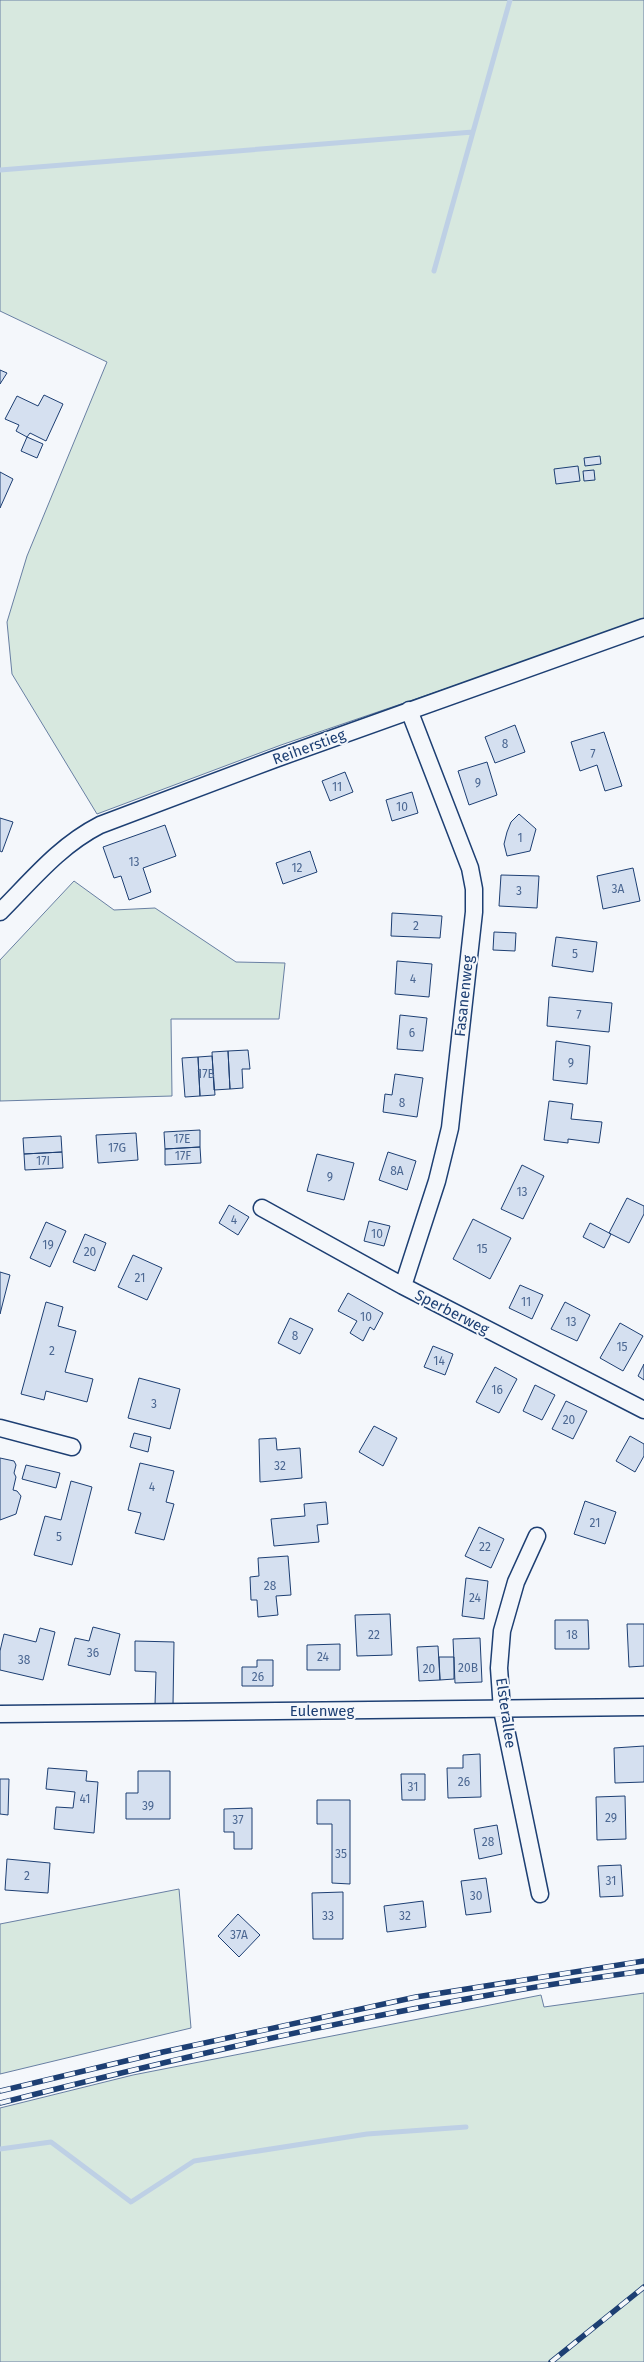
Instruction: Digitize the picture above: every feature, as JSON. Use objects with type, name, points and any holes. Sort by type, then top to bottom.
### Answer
[{"type":"street","name":"Reiherstieg","points":[[0,912],[57,854],[80,835],[100,825],[409,710],[644,627]]},
{"type":"street","name":"Fasanenweg","points":[[403,1286],[437,1181],[450,1128],[473,922],[474,889],[470,868],[409,710]]},
{"type":"street","name":"Sperberweg","points":[[262,1208],[403,1286],[644,1410]]},
{"type":"street","points":[[0,1428],[72,1447]]},
{"type":"street","name":"Elsterallee","points":[[537,1536],[516,1582],[502,1631],[499,1668],[502,1710],[540,1894]]},
{"type":"street","name":"Eulenweg","points":[[0,1714],[644,1707]]},
{"type":"shaded area","points":[[0,0],[644,0],[644,621],[281,745],[97,814],[12,674],[7,622],[27,556],[107,362],[0,311]]},
{"type":"shaded area","points":[[74,881],[114,910],[155,908],[236,962],[285,963],[279,1019],[171,1019],[172,1096],[0,1101],[0,960]]},
{"type":"shaded area","points":[[179,1889],[191,2028],[0,2074],[0,1924]]},
{"type":"shaded area","points":[[644,1993],[644,2362],[0,2362],[0,2108],[133,2075],[541,1995],[544,2007]]},
{"type":"building","points":[[0,370],[7,373],[0,384]]},
{"type":"building","points":[[44,395],[63,404],[46,441],[30,433],[27,437],[16,431],[19,425],[5,419],[17,396],[38,406]]},
{"type":"building","points":[[27,437],[43,444],[37,458],[21,451]]},
{"type":"building","points":[[600,456],[601,464],[585,466],[584,458]]},
{"type":"building","points":[[578,466],[580,481],[556,484],[554,469]]},
{"type":"building","points":[[594,470],[595,480],[584,481],[583,471]]},
{"type":"building","points":[[0,472],[13,479],[0,508]]},
{"type":"building","points":[[515,725],[525,752],[495,763],[485,737]]},
{"type":"building","points":[[604,732],[622,786],[605,791],[597,765],[580,771],[571,742]]},
{"type":"building","points":[[487,762],[497,795],[469,805],[458,771]]},
{"type":"building","points":[[345,772],[353,792],[330,801],[322,781]]},
{"type":"building","points":[[412,792],[418,813],[392,821],[386,800]]},
{"type":"building","points":[[519,814],[536,829],[530,851],[507,856],[504,844],[507,832],[511,822]]},
{"type":"building","points":[[0,818],[13,822],[2,852],[0,851]]},
{"type":"building","points":[[165,825],[176,856],[143,868],[151,892],[129,900],[121,876],[114,878],[103,847]]},
{"type":"building","points":[[310,851],[317,872],[283,884],[276,863]]},
{"type":"building","points":[[633,868],[640,901],[603,909],[597,876]]},
{"type":"building","points":[[501,875],[539,876],[537,908],[499,906]]},
{"type":"building","points":[[392,913],[442,916],[440,938],[391,936]]},
{"type":"building","points":[[494,932],[516,933],[515,951],[493,950]]},
{"type":"building","points":[[556,937],[597,942],[593,972],[552,966]]},
{"type":"building","points":[[397,961],[432,964],[429,997],[395,994]]},
{"type":"building","points":[[549,997],[612,1003],[609,1032],[547,1026]]},
{"type":"building","points":[[400,1015],[427,1018],[423,1051],[397,1049]]},
{"type":"building","points":[[556,1041],[590,1046],[587,1084],[553,1080]]},
{"type":"building","points":[[248,1050],[250,1069],[242,1069],[243,1088],[230,1089],[228,1051]]},
{"type":"building","points":[[228,1051],[230,1089],[214,1090],[212,1052]]},
{"type":"building","points":[[212,1056],[215,1095],[200,1096],[198,1057]]},
{"type":"building","points":[[198,1057],[200,1096],[185,1097],[182,1058]]},
{"type":"building","points":[[395,1074],[423,1078],[417,1117],[383,1112],[385,1094],[392,1095]]},
{"type":"building","points":[[549,1101],[573,1104],[571,1119],[602,1122],[599,1143],[568,1139],[568,1143],[544,1140]]},
{"type":"building","points":[[200,1130],[200,1147],[165,1149],[164,1132]]},
{"type":"building","points":[[136,1133],[138,1160],[98,1163],[96,1135]]},
{"type":"building","points":[[61,1136],[62,1152],[24,1154],[23,1138]]},
{"type":"building","points":[[200,1147],[201,1163],[165,1165],[165,1149]]},
{"type":"building","points":[[62,1152],[63,1168],[25,1170],[24,1154]]},
{"type":"building","points":[[388,1152],[416,1161],[407,1190],[379,1180]]},
{"type":"building","points":[[317,1154],[354,1163],[344,1200],[307,1191]]},
{"type":"building","points":[[522,1165],[544,1176],[523,1219],[501,1209]]},
{"type":"building","points":[[627,1198],[644,1206],[644,1214],[629,1243],[609,1233]]},
{"type":"building","points":[[229,1205],[249,1217],[238,1235],[219,1223]]},
{"type":"building","points":[[473,1219],[511,1238],[490,1279],[453,1259]]},
{"type":"building","points":[[369,1221],[390,1226],[384,1246],[364,1241]]},
{"type":"building","points":[[46,1222],[66,1231],[50,1267],[30,1258]]},
{"type":"building","points":[[590,1223],[611,1234],[604,1248],[583,1237]]},
{"type":"building","points":[[85,1234],[106,1243],[95,1271],[73,1262]]},
{"type":"building","points":[[133,1255],[162,1268],[147,1300],[118,1287]]},
{"type":"building","points":[[0,1272],[10,1275],[0,1314]]},
{"type":"building","points":[[520,1285],[543,1295],[532,1319],[509,1308]]},
{"type":"building","points":[[348,1293],[383,1313],[374,1330],[370,1327],[363,1341],[350,1333],[357,1321],[338,1311]]},
{"type":"building","points":[[46,1302],[63,1307],[58,1326],[76,1331],[65,1372],[93,1379],[87,1402],[46,1391],[44,1400],[21,1394]]},
{"type":"building","points":[[565,1302],[590,1315],[577,1341],[551,1329]]},
{"type":"building","points":[[290,1318],[313,1329],[300,1354],[278,1343]]},
{"type":"building","points":[[620,1323],[643,1336],[623,1371],[600,1358]]},
{"type":"building","points":[[433,1346],[453,1354],[445,1375],[424,1367]]},
{"type":"building","points":[[644,1364],[644,1380],[638,1376]]},
{"type":"building","points":[[495,1367],[517,1379],[499,1413],[476,1402]]},
{"type":"building","points":[[139,1378],[180,1389],[170,1429],[128,1418]]},
{"type":"building","points":[[535,1385],[555,1395],[542,1420],[523,1411]]},
{"type":"building","points":[[566,1401],[587,1411],[573,1439],[552,1429]]},
{"type":"building","points":[[374,1426],[397,1438],[383,1466],[359,1452]]},
{"type":"building","points":[[134,1433],[151,1437],[148,1452],[130,1447]]},
{"type":"building","points":[[630,1436],[644,1444],[644,1456],[635,1472],[616,1461]]},
{"type":"building","points":[[276,1438],[277,1450],[300,1448],[302,1478],[260,1482],[259,1439]]},
{"type":"building","points":[[0,1458],[14,1461],[16,1477],[13,1490],[17,1491],[21,1496],[16,1514],[0,1520]]},
{"type":"building","points":[[140,1463],[174,1471],[166,1502],[174,1504],[164,1540],[135,1533],[141,1513],[128,1510]]},
{"type":"building","points":[[26,1465],[60,1473],[56,1488],[22,1479]]},
{"type":"building","points":[[71,1481],[92,1487],[72,1565],[34,1555],[45,1516],[61,1520]]},
{"type":"building","points":[[585,1501],[616,1512],[605,1544],[574,1534]]},
{"type":"building","points":[[326,1502],[328,1524],[317,1525],[319,1542],[274,1546],[271,1519],[305,1516],[304,1504]]},
{"type":"building","points":[[479,1527],[504,1539],[491,1568],[465,1556]]},
{"type":"building","points":[[288,1556],[291,1595],[276,1596],[278,1615],[258,1617],[257,1600],[251,1600],[250,1577],[259,1576],[258,1558]]},
{"type":"building","points":[[466,1578],[488,1581],[484,1619],[462,1616]]},
{"type":"building","points":[[390,1614],[392,1655],[357,1656],[355,1615]]},
{"type":"building","points":[[555,1620],[588,1620],[589,1649],[555,1649]]},
{"type":"building","points":[[627,1624],[644,1624],[644,1666],[629,1667]]},
{"type":"building","points":[[93,1627],[120,1634],[110,1675],[68,1665],[75,1638],[89,1641]]},
{"type":"building","points":[[40,1628],[55,1632],[43,1680],[0,1670],[0,1651],[4,1634],[36,1642]]},
{"type":"building","points":[[480,1638],[482,1682],[455,1683],[453,1639]]},
{"type":"building","points":[[135,1641],[174,1642],[173,1705],[155,1705],[156,1672],[135,1671]]},
{"type":"building","points":[[340,1644],[340,1670],[307,1670],[307,1645]]},
{"type":"building","points":[[438,1646],[440,1680],[419,1681],[417,1647]]},
{"type":"building","points":[[439,1657],[454,1657],[454,1679],[440,1680]]},
{"type":"building","points":[[257,1660],[273,1660],[273,1686],[242,1686],[242,1667],[257,1667]]},
{"type":"building","points":[[644,1746],[644,1782],[615,1783],[614,1748]]},
{"type":"building","points":[[480,1754],[481,1797],[448,1798],[447,1768],[463,1768],[463,1755]]},
{"type":"building","points":[[48,1768],[87,1771],[86,1781],[98,1782],[94,1833],[54,1829],[56,1807],[73,1808],[75,1792],[46,1789]]},
{"type":"building","points":[[138,1771],[170,1771],[170,1819],[126,1819],[126,1793],[138,1793]]},
{"type":"building","points":[[401,1774],[425,1774],[425,1800],[402,1800]]},
{"type":"building","points":[[0,1779],[9,1779],[8,1815],[0,1814]]},
{"type":"building","points":[[625,1796],[626,1839],[597,1840],[596,1797]]},
{"type":"building","points":[[317,1800],[350,1800],[350,1884],[332,1883],[332,1824],[317,1824]]},
{"type":"building","points":[[252,1808],[252,1849],[234,1849],[234,1832],[224,1832],[224,1809]]},
{"type":"building","points":[[497,1825],[502,1854],[479,1859],[474,1829]]},
{"type":"building","points":[[7,1859],[50,1863],[48,1893],[5,1890]]},
{"type":"building","points":[[621,1865],[623,1896],[600,1897],[598,1866]]},
{"type":"building","points":[[486,1878],[491,1912],[466,1915],[461,1881]]},
{"type":"building","points":[[343,1892],[343,1939],[313,1939],[312,1893]]},
{"type":"building","points":[[423,1901],[426,1927],[387,1932],[384,1906]]},
{"type":"building","points":[[238,1914],[260,1935],[239,1957],[218,1936]]},
{"type":"waterway","points":[[434,271],[510,0]]},
{"type":"waterway","points":[[0,170],[473,132]]},
{"type":"waterway","points":[[0,2149],[51,2142],[131,2202],[194,2161],[367,2134],[466,2127]]},
{"type":"railway","points":[[0,2091],[163,2052],[416,1997],[644,1961]]},
{"type":"railway","points":[[0,2103],[240,2045],[401,2011],[481,1996],[644,1971]]},
{"type":"railway","points":[[551,2362],[644,2287]]}]
